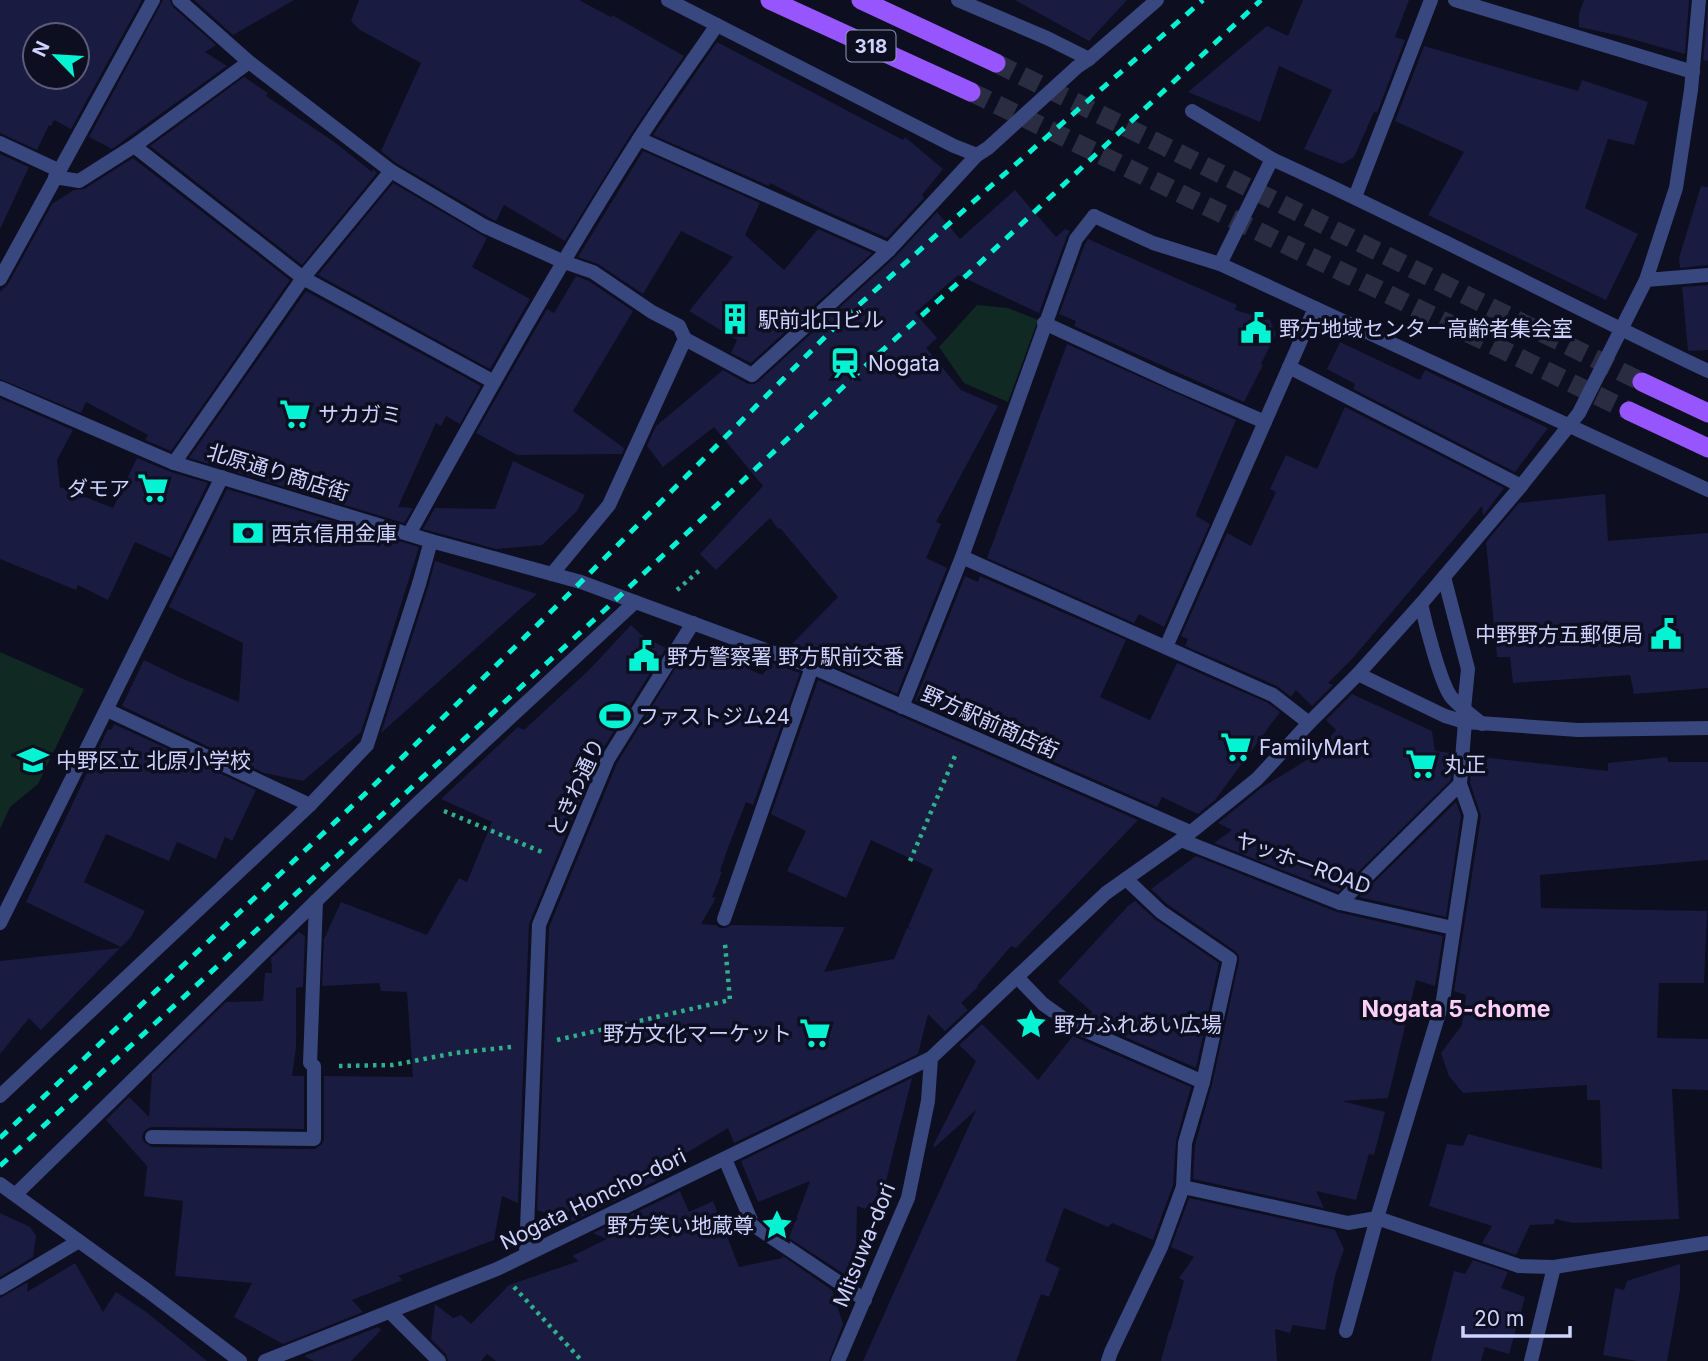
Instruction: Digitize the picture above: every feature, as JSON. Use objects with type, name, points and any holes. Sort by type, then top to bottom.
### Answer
[{"type":"main road","name":"318","points":[[770,0],[971,92]]},
{"type":"main road","name":"318","points":[[860,0],[996,63]]},
{"type":"main road","points":[[1642,382],[1708,413]]},
{"type":"main road","points":[[1629,411],[1708,448]]},
{"type":"street","points":[[0,279],[153,0]]},
{"type":"street","points":[[179,0],[249,62],[391,171],[484,226],[593,272],[652,312],[679,326],[685,339],[752,375],[889,250],[978,155],[1157,0]]},
{"type":"street","points":[[668,0],[954,146],[978,155]]},
{"type":"street","points":[[958,0],[1089,59]]},
{"type":"street","points":[[1355,197],[1431,0]]},
{"type":"street","points":[[1455,0],[1693,72]]},
{"type":"street","name":"Nogata Honcho-dori","points":[[265,1361],[497,1269],[931,1058],[1106,893],[1258,779],[1421,604],[1574,419],[1646,280],[1676,188],[1693,72],[1699,0]]},
{"type":"street","points":[[409,534],[564,262],[639,139],[717,25]]},
{"type":"street","points":[[0,143],[57,173],[79,181],[134,146],[249,62]]},
{"type":"street","points":[[1192,111],[1272,159],[1355,197],[1708,371]]},
{"type":"street","points":[[639,139],[889,250]]},
{"type":"street","points":[[134,146],[303,278],[494,382]]},
{"type":"street","points":[[1220,264],[1272,159]]},
{"type":"street","points":[[174,463],[303,278],[391,171]]},
{"type":"street","points":[[902,706],[962,557],[1076,239],[1094,216],[1153,243],[1220,264],[1315,308],[1574,419],[1708,490]]},
{"type":"street","points":[[1646,280],[1708,275]]},
{"type":"street","points":[[1166,647],[1315,308]]},
{"type":"street","points":[[1044,323],[1265,422]]},
{"type":"street","points":[[552,574],[609,506],[685,339]]},
{"type":"street","points":[[1289,368],[1521,486]]},
{"type":"street","name":"北原通り商店街","points":[[0,388],[174,463],[431,541],[581,582],[635,602]]},
{"type":"street","points":[[0,923],[222,477]]},
{"type":"street","points":[[0,1096],[310,805],[367,745],[431,541]]},
{"type":"street","points":[[962,557],[1272,695],[1309,723]]},
{"type":"street","points":[[1346,1331],[1443,1000],[1471,816],[1460,784],[1468,669],[1444,577]]},
{"type":"street","points":[[16,1194],[420,801],[635,602]]},
{"type":"street","name":"野方駅前商店街","points":[[635,602],[812,667],[1185,836]]},
{"type":"street","points":[[1421,604],[1445,686],[1465,715],[1482,724],[1578,730],[1708,728]]},
{"type":"street","name":"ときわ通り","points":[[526,1254],[539,925],[608,759],[693,623]]},
{"type":"street","points":[[724,919],[812,667]]},
{"type":"street","points":[[1358,674],[1445,716],[1465,715]]},
{"type":"street","points":[[107,710],[310,805]]},
{"type":"street","points":[[1340,903],[1460,784]]},
{"type":"street","name":"ヤッホーROAD","points":[[1185,836],[1340,903],[1453,928]]},
{"type":"street","points":[[1108,1361],[1161,1247],[1183,1187],[1185,1143],[1203,1082],[1230,959],[1161,912],[1126,879]]},
{"type":"street","points":[[152,1137],[314,1139],[314,1066],[310,1063],[316,901]]},
{"type":"street","points":[[1018,978],[1043,1004],[1071,1024],[1203,1082]]},
{"type":"street","name":"Mitsuwa-dori","points":[[838,1361],[908,1198],[929,1101],[931,1058]]},
{"type":"street","points":[[724,1159],[753,1225],[865,1300]]},
{"type":"street","points":[[0,1184],[240,1361]]},
{"type":"street","points":[[1183,1187],[1348,1223],[1377,1218],[1519,1266],[1555,1267],[1708,1243]]},
{"type":"street","points":[[0,1288],[79,1241]]},
{"type":"street","points":[[1531,1361],[1555,1267]]},
{"type":"street","points":[[390,1312],[439,1361]]},
{"type":"path","points":[[676,591],[701,570]]},
{"type":"path","points":[[910,861],[964,734]]},
{"type":"path","points":[[420,801],[564,862]]},
{"type":"path","points":[[314,1066],[393,1065],[455,1053],[535,1045],[730,1000],[724,919]]},
{"type":"path","points":[[497,1269],[582,1361]]},
{"type":"green space","points":[[977,305],[1008,308],[1038,320],[1008,402],[964,383],[939,347]]},
{"type":"green space","points":[[0,652],[84,689],[38,784],[10,807],[0,829]]},
{"type":"building","points":[[0,0],[142,0],[71,129],[54,120],[37,150],[0,133]]},
{"type":"building","points":[[163,0],[170,0],[173,7],[216,45],[205,52],[227,66],[112,149],[89,137]]},
{"type":"building","points":[[194,0],[294,0],[233,35]]},
{"type":"building","points":[[359,0],[579,0],[611,17],[612,15],[684,56],[631,134],[565,241],[504,205],[496,221],[396,163],[381,151],[421,63],[360,30],[351,21]]},
{"type":"building","points":[[1015,0],[1127,0],[1089,41]]},
{"type":"building","points":[[1303,0],[1409,0],[1395,37],[1405,40],[1377,113],[1374,112],[1354,157],[1342,164],[1304,149],[1332,90],[1279,66],[1260,122],[1188,92],[1267,26],[1288,36]]},
{"type":"building","points":[[1584,0],[1689,0],[1685,54],[1579,27],[1579,14]]},
{"type":"building","points":[[1708,7],[1708,61],[1703,60]]},
{"type":"building","points":[[717,42],[903,140],[905,137],[943,169],[922,195],[924,198],[887,238],[770,183],[769,186],[653,135]]},
{"type":"building","points":[[1424,46],[1578,91],[1582,80],[1648,102],[1634,145],[1608,139],[1585,208],[1638,234],[1606,300],[1428,215],[1464,152],[1395,121]]},
{"type":"building","points":[[244,77],[268,93],[266,96],[377,173],[302,265],[150,146]]},
{"type":"building","points":[[643,151],[760,203],[745,235],[784,270],[818,229],[872,253],[751,363],[731,353],[737,340],[689,311],[733,257],[681,231],[643,294],[598,264],[578,257]]},
{"type":"building","points":[[0,154],[29,167],[0,229]]},
{"type":"building","points":[[133,158],[290,280],[171,451],[145,440],[148,435],[86,402],[81,413],[0,379],[0,292],[8,284],[52,204],[74,190],[84,189]]},
{"type":"building","points":[[393,183],[487,238],[472,267],[530,299],[490,369],[318,275]]},
{"type":"building","points":[[1701,186],[1708,187],[1708,265],[1680,268],[1679,258]]},
{"type":"building","points":[[1015,190],[1056,237],[1065,229],[1070,231],[1039,313],[958,275],[915,313],[937,338],[926,348],[961,390],[998,406],[936,522],[941,524],[926,558],[947,568],[897,694],[788,648],[838,597],[770,518],[716,570],[700,554],[763,486],[714,427],[663,467],[647,446],[656,426],[723,370],[748,384],[758,382],[895,257],[937,212],[960,239]]},
{"type":"building","points":[[1088,239],[1237,305],[1235,310],[1270,320],[1276,334],[1244,402],[1074,326],[1076,321],[1059,314]]},
{"type":"building","points":[[576,276],[589,281],[633,311],[573,411],[624,448],[622,454],[517,455],[476,433],[547,309],[554,313]]},
{"type":"building","points":[[1708,285],[1708,350],[1688,351],[1682,287]]},
{"type":"building","points":[[306,291],[481,386],[460,424],[446,416],[441,426],[436,423],[398,507],[413,508],[404,523],[189,458]]},
{"type":"building","points":[[1340,342],[1420,380],[1425,370],[1548,428],[1515,472],[1353,389],[1355,384],[1327,369]]},
{"type":"building","points":[[1067,344],[1236,420],[1196,514],[1210,524],[1164,627],[1139,614],[1134,623],[987,558]]},
{"type":"building","points":[[0,398],[73,430],[57,460],[60,487],[113,508],[137,458],[208,483],[171,558],[135,542],[108,600],[78,585],[76,590],[0,559]]},
{"type":"building","points":[[1345,407],[1504,488],[1483,516],[1482,506],[1352,659],[1328,683],[1333,685],[1312,706],[1296,690],[1291,697],[1277,686],[1185,646],[1188,639],[1181,636],[1227,533],[1251,546],[1276,492],[1270,489],[1286,455],[1317,469]]},
{"type":"building","points":[[513,461],[585,495],[577,511],[542,545],[496,549],[423,529],[435,508],[495,509]]},
{"type":"building","points":[[227,489],[419,547],[361,732],[303,781],[264,773],[122,706],[144,660],[239,702],[243,643],[169,607]]},
{"type":"building","points":[[1605,494],[1608,541],[1708,533],[1708,688],[1634,694],[1630,675],[1513,683],[1510,657],[1497,657],[1486,542],[1519,503]]},
{"type":"building","points":[[435,561],[537,594],[381,733],[428,587]]},
{"type":"building","points":[[965,576],[978,582],[980,576],[1126,640],[1100,697],[1150,720],[1177,663],[1268,703],[1280,712],[1215,800],[1198,814],[1162,797],[1157,807],[915,701]]},
{"type":"building","points":[[631,625],[644,637],[666,648],[599,755],[529,924],[518,1203],[502,1196],[494,1240],[398,1276],[403,1280],[352,1300],[363,1312],[283,1344],[234,1317],[252,1283],[175,1276],[183,1201],[144,1196],[147,1166],[106,1120],[129,1097],[149,1117],[152,1074],[226,1002],[263,1001],[265,973],[272,973],[271,958],[299,932],[305,936],[303,987],[296,988],[296,1048],[292,1076],[304,1076],[304,1129],[152,1127],[143,1133],[144,1142],[152,1147],[315,1149],[324,1139],[324,1076],[413,1077],[407,992],[381,991],[379,983],[322,986],[324,939],[341,902],[427,935],[459,878],[467,882],[492,822],[441,799],[518,727],[524,730],[589,670]]},
{"type":"building","points":[[702,653],[762,675],[773,663],[800,673],[753,805],[746,802],[720,871],[722,872],[712,897],[716,898],[701,924],[716,925],[720,928],[731,925],[845,927],[824,972],[894,959],[907,928],[912,929],[908,927],[933,869],[871,840],[846,898],[787,871],[806,831],[771,814],[818,680],[1138,820],[1016,948],[1011,946],[978,987],[961,1003],[968,1010],[945,1031],[928,1014],[918,1054],[734,1143],[728,1128],[668,1164],[672,1173],[569,1223],[567,1222],[581,1207],[555,1217],[537,1210],[549,927],[617,763],[683,656],[696,663]]},
{"type":"building","points":[[1352,694],[1432,731],[1435,751],[1453,753],[1451,780],[1338,892],[1214,843],[1232,830],[1218,823],[1261,788],[1315,755],[1336,730],[1326,720]]},
{"type":"building","points":[[114,724],[256,790],[232,841],[225,837],[216,859],[177,842],[169,861],[106,834],[84,882],[145,911],[131,937],[121,947],[26,902],[108,729],[111,730]]},
{"type":"building","points":[[1472,756],[1608,771],[1608,763],[1667,757],[1668,762],[1708,762],[1708,860],[1540,875],[1541,908],[1707,911],[1704,983],[1659,983],[1657,1038],[1708,1039],[1708,1090],[1672,1089],[1679,1219],[1573,1223],[1555,1219],[1554,1224],[1530,1225],[1516,1255],[1482,1243],[1492,1226],[1429,1206],[1447,1144],[1463,1146],[1468,1134],[1602,1169],[1600,1100],[1587,1100],[1587,1085],[1463,1093],[1449,1076],[1441,1053],[1462,1025],[1466,995],[1454,991],[1481,816],[1470,783]]},
{"type":"building","points":[[1456,802],[1461,816],[1446,917],[1359,897]]},
{"type":"building","points":[[1196,856],[1337,912],[1443,936],[1435,986],[1416,980],[1388,1098],[1342,1101],[1385,1112],[1374,1155],[1369,1154],[1356,1200],[1316,1191],[1324,1208],[1193,1179],[1195,1145],[1212,1084],[1239,956],[1167,904],[1151,889]]},
{"type":"building","points":[[1135,901],[1156,920],[1219,963],[1196,1068],[1086,1020],[1092,1012],[1058,982]]},
{"type":"building","points":[[120,948],[41,1030],[29,1018],[0,1054],[0,961]]},
{"type":"building","points":[[982,1024],[1038,1080],[1073,1036],[1191,1087],[1176,1141],[1173,1185],[1153,1240],[1112,1223],[1108,1227],[1064,1208],[1045,1261],[1060,1268],[1049,1297],[1041,1294],[1016,1361],[863,1361],[976,1110],[933,1146],[976,1061],[959,1045]]},
{"type":"building","points":[[912,1078],[883,1193],[865,1209],[857,1206],[856,1257],[844,1274],[789,1238],[810,1181],[758,1202],[741,1161]]},
{"type":"building","points":[[680,1191],[689,1212],[713,1201],[739,1267],[783,1256],[832,1290],[843,1324],[829,1361],[496,1361],[487,1354],[481,1361],[448,1361],[446,1354],[431,1339],[435,1304],[453,1318],[461,1315],[471,1324],[509,1285],[579,1261],[572,1256],[607,1239],[593,1233]]},
{"type":"building","points":[[1189,1198],[1335,1230],[1344,1249],[1335,1276],[1325,1330],[1293,1325],[1290,1333],[1275,1329],[1277,1361],[1161,1361],[1184,1281],[1179,1278],[1194,1257],[1171,1247]]},
{"type":"building","points":[[0,1213],[30,1227],[36,1236],[33,1257],[0,1277]]},
{"type":"building","points":[[1473,1260],[1508,1272],[1501,1288],[1525,1297],[1509,1354],[1485,1347],[1481,1361],[1431,1361],[1454,1271],[1465,1274]]},
{"type":"building","points":[[75,1263],[103,1312],[116,1292],[145,1311],[207,1361],[0,1361],[0,1298],[28,1282],[27,1292]]},
{"type":"building","points":[[1680,1264],[1680,1290],[1667,1361],[1637,1361],[1603,1355],[1615,1288],[1624,1290],[1627,1281]]},
{"type":"building","points":[[378,1327],[381,1330],[351,1361],[314,1361],[304,1356]]},
{"type":"tunnel","points":[[996,63],[1642,382]]},
{"type":"tunnel","points":[[971,92],[1629,411]]},
{"type":"railway","points":[[0,1138],[367,792],[840,322],[1203,0]]},
{"type":"railway","points":[[0,1166],[609,606],[1261,0]]},
{"type":"place","name":"駅前北口ビル","points":[[735,319]]},
{"type":"place","name":"野方地域センター高齢者集会室","points":[[1256,328]]},
{"type":"place","name":"Nogata","points":[[845,363]]},
{"type":"place","name":"サカガミ","points":[[295,414]]},
{"type":"place","name":"ダモア","points":[[153,488]]},
{"type":"place","name":"西京信用金庫","points":[[248,533]]},
{"type":"place","name":"中野野方五郵便局","points":[[1666,634]]},
{"type":"place","name":"野方警察署 野方駅前交番","points":[[644,656]]},
{"type":"place","name":"ファストジム24","points":[[615,716]]},
{"type":"place","name":"FamilyMart","points":[[1236,747]]},
{"type":"place","name":"中野区立 北原小学校","points":[[33,760]]},
{"type":"place","name":"丸正","points":[[1421,764]]},
{"type":"place","name":"野方ふれあい広場","points":[[1031,1024]]},
{"type":"place","name":"野方文化マーケット","points":[[815,1033]]},
{"type":"place","name":"野方笑い地蔵尊","points":[[777,1225]]},
{"type":"district","name":"Nogata 5-chome","points":[[1456,1009]]}]
